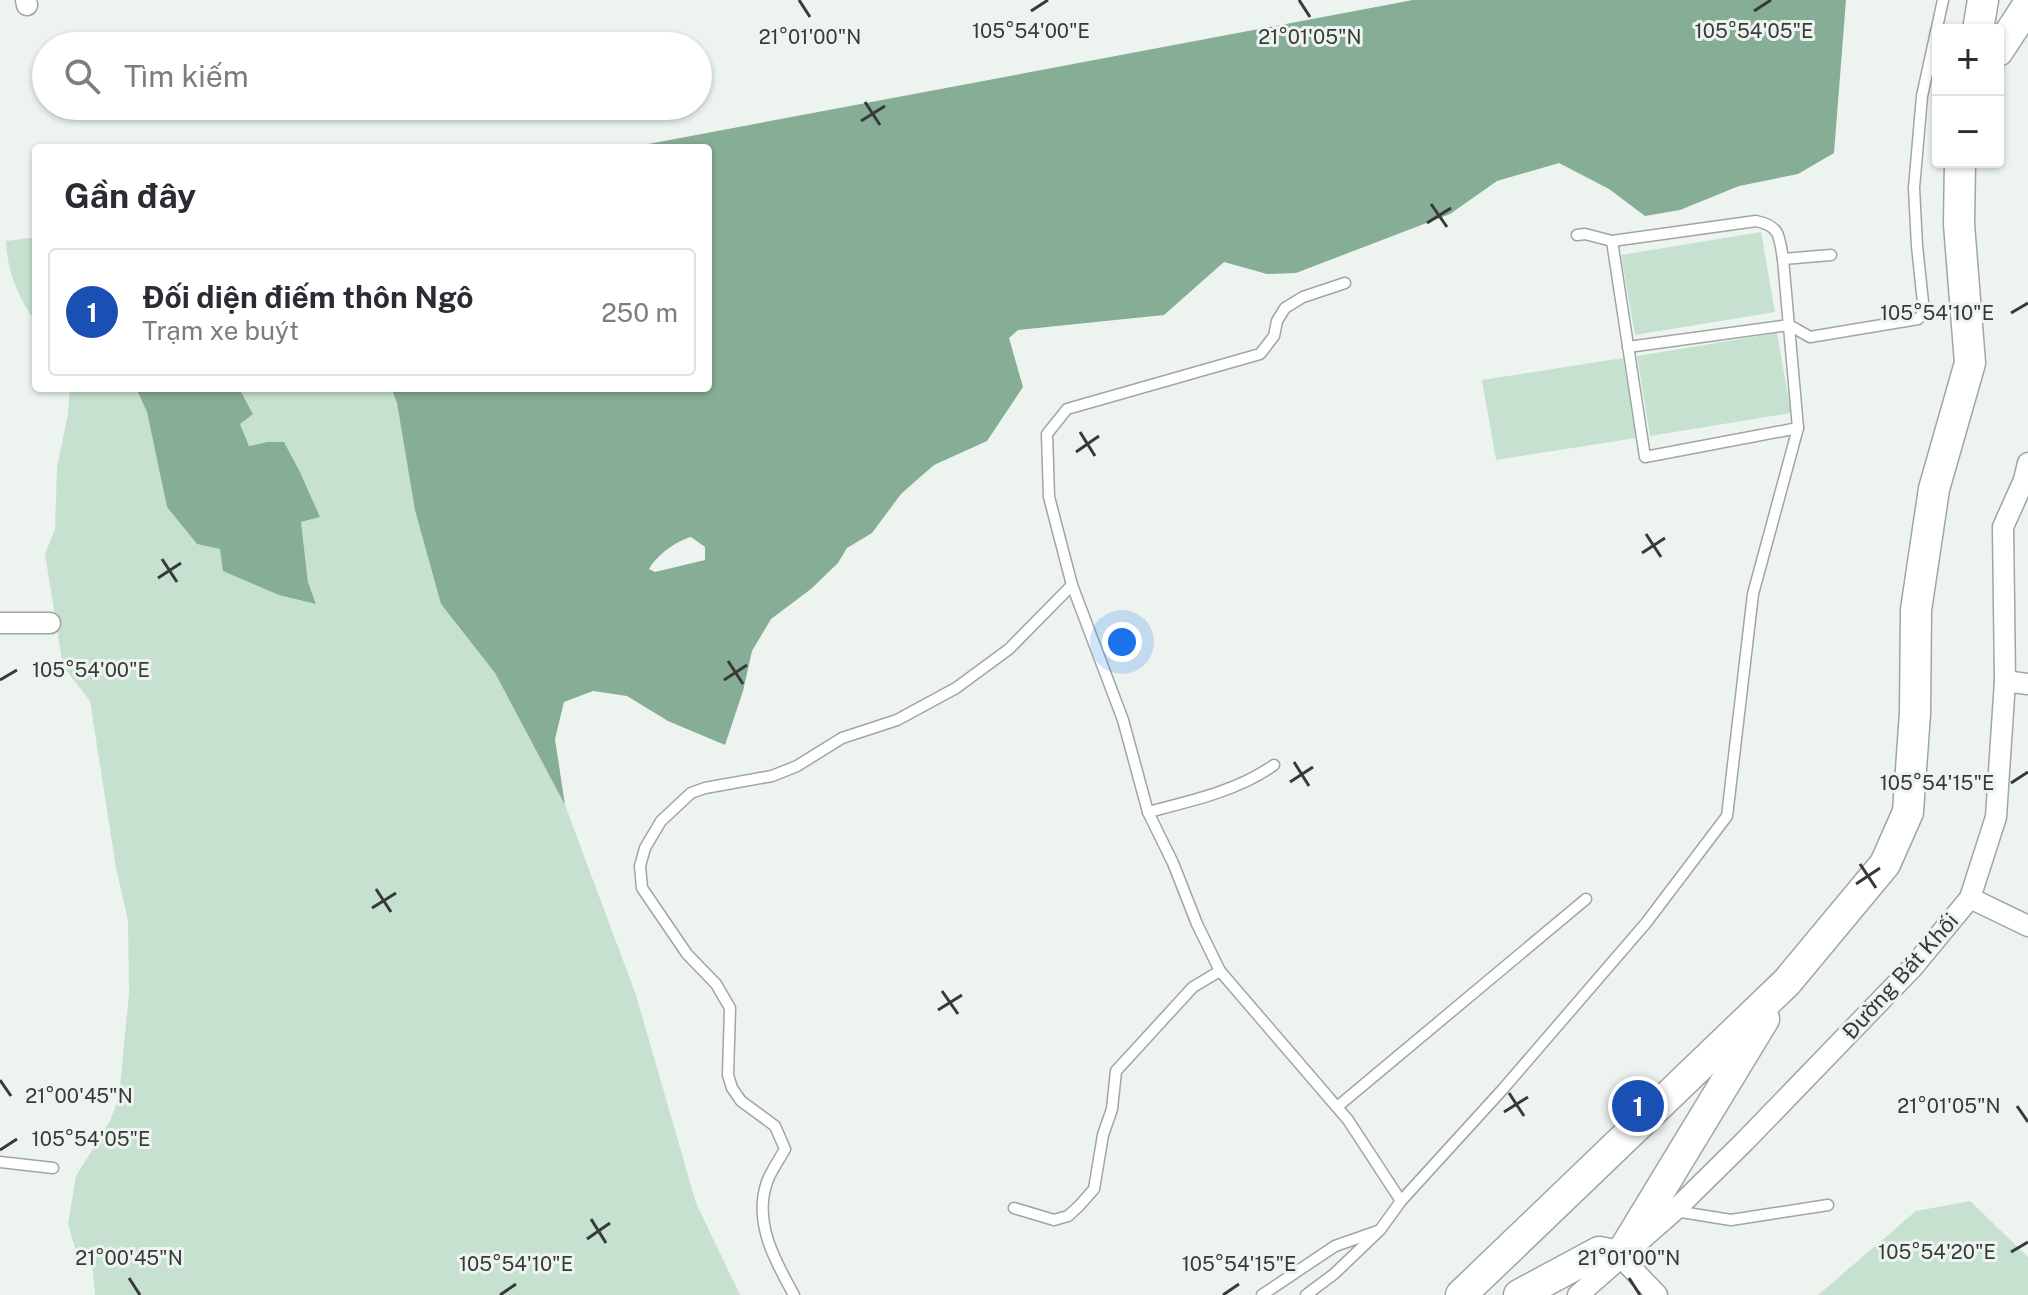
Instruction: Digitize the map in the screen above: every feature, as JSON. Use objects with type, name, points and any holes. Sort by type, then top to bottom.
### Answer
[{"type":"main road","points":[[1979,24],[1983,0]]},
{"type":"main road","points":[[2004,42],[2028,5]]},
{"type":"main road","points":[[1461,1295],[1787,982],[1885,864],[1908,812],[1915,713],[1916,610],[1934,489],[1970,363],[1959,224],[1960,168]]},
{"type":"main road","points":[[1519,1295],[1599,1252],[1620,1256],[1787,982]]},
{"type":"street","name":"Đường Bát Khối","points":[[1578,1295],[1675,1210],[1913,967],[1970,898],[1996,817],[2005,681],[2003,527],[2024,480],[2028,463]]},
{"type":"street","points":[[1,623],[50,623]]},
{"type":"street","points":[[2005,681],[2028,684]]},
{"type":"street","points":[[1970,898],[2028,926]]},
{"type":"street","points":[[1620,1256],[1657,1295]]},
{"type":"lane","points":[[1628,347],[1789,325],[1810,337],[1918,319],[1924,312],[1914,188],[1922,96],[1943,0]]},
{"type":"lane","points":[[1306,1295],[1344,1265],[1380,1230],[1401,1201],[1503,1089],[1646,923],[1727,816],[1753,594],[1798,428],[1778,232],[1769,224],[1756,221],[1612,241],[1577,235]]},
{"type":"lane","points":[[1612,241],[1645,457],[1798,428]]},
{"type":"lane","points":[[1783,259],[1831,255]]},
{"type":"lane","points":[[1345,283],[1303,297],[1285,308],[1277,321],[1274,336],[1260,354],[1067,409],[1047,434],[1049,497],[1072,585],[1123,720],[1148,812],[1220,971],[1337,1107],[1401,1201]]},
{"type":"lane","points":[[794,1295],[776,1264],[764,1227],[765,1188],[785,1149],[782,1138],[775,1126],[741,1101],[732,1088],[728,1075],[730,1008],[716,984],[687,954],[642,888],[640,866],[645,848],[661,821],[691,793],[772,776],[797,766],[842,738],[897,720],[956,688],[1009,649],[1072,585]]},
{"type":"lane","points":[[1148,812],[1242,783],[1274,765]]},
{"type":"lane","points":[[1337,1107],[1586,899]]},
{"type":"lane","points":[[1014,1208],[1054,1220],[1068,1216],[1094,1189],[1103,1135],[1112,1109],[1116,1071],[1193,987],[1220,971]]},
{"type":"lane","points":[[0,1162],[53,1168]]},
{"type":"lane","points":[[1675,1210],[1731,1220],[1828,1205]]},
{"type":"lane","points":[[1262,1295],[1335,1246],[1380,1230]]},
{"type":"shaded area","points":[[1413,0],[1846,0],[1834,153],[1798,174],[1739,186],[1680,210],[1645,216],[1609,189],[1559,163],[1497,181],[1450,214],[1296,273],[1267,274],[1224,262],[1164,315],[1018,330],[1009,338],[1023,387],[987,441],[934,465],[901,494],[872,533],[847,548],[838,563],[811,589],[771,619],[752,651],[725,745],[668,721],[627,696],[593,691],[564,702],[555,739],[565,805],[495,673],[441,604],[415,510],[393,392],[712,392],[712,144],[648,144]],"holes":[[[691,537],[705,547],[705,560],[655,572],[649,569],[673,545]]]},
{"type":"shaded area","points":[[1761,232],[1775,312],[1635,335],[1621,255]]},
{"type":"shaded area","points":[[32,238],[32,316],[15,284],[6,241]]},
{"type":"shaded area","points":[[1777,333],[1791,413],[1650,436],[1637,356]]},
{"type":"shaded area","points":[[1623,358],[1636,438],[1496,460],[1482,380]]},
{"type":"shaded area","points":[[70,392],[138,392],[147,412],[167,507],[197,544],[220,549],[224,571],[316,603],[308,582],[301,522],[320,517],[284,442],[249,446],[240,424],[253,413],[241,392],[393,392],[441,604],[495,673],[565,805],[636,995],[696,1203],[740,1295],[95,1295],[92,1264],[75,1248],[68,1224],[76,1176],[110,1121],[119,1097],[129,993],[128,921],[116,868],[90,701],[63,666],[45,554],[55,529],[57,467]]},
{"type":"shaded area","points":[[138,392],[241,392],[253,414],[240,424],[249,446],[284,442],[320,517],[301,522],[308,582],[316,604],[279,595],[223,571],[220,549],[197,544],[167,507],[147,412]]},
{"type":"shaded area","points":[[1970,1201],[2028,1257],[2028,1295],[1818,1295],[1916,1211]]},
{"type":"place","name":"Đối diện điếm thôn Ngô","points":[[1638,1106]]}]
